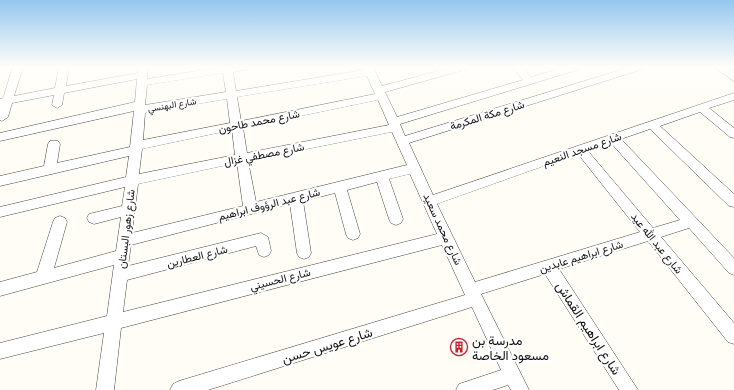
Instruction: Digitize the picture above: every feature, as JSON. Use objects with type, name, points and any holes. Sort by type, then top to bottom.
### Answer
[{"type":"street","points":[[2,117],[4,101],[11,85]]},
{"type":"street","points":[[57,105],[61,85]]},
{"type":"street","points":[[4,101],[86,85]]},
{"type":"street","name":"شارع زهور البستان","points":[[105,390],[136,148],[141,85]]},
{"type":"street","points":[[229,85],[250,209]]},
{"type":"street","name":"شارع البهنسي","points":[[0,137],[139,108],[231,95],[283,85]]},
{"type":"street","name":"شارع محمد سعيد","points":[[376,85],[446,238],[516,382]]},
{"type":"street","name":"شارع محمد طاحون","points":[[0,181],[136,148],[380,93],[405,85]]},
{"type":"street","name":"شارع مصطفي غزال","points":[[0,212],[132,180],[395,125],[520,85]]},
{"type":"street","name":"شارع مكة المكرمة","points":[[403,141],[582,85]]},
{"type":"street","name":"شارع مسجد النعيم","points":[[430,201],[734,96]]},
{"type":"street","points":[[701,107],[734,134]]},
{"type":"street","points":[[651,124],[734,202]]},
{"type":"street","points":[[614,138],[734,268]]},
{"type":"street","points":[[50,169],[54,144]]},
{"type":"street","name":"شارع عبد الله عيد","points":[[580,149],[734,336]]},
{"type":"street","name":"شارع عبد الرؤوف ابراهيم","points":[[124,241],[414,168]]},
{"type":"street","points":[[382,176],[396,219]]},
{"type":"street","points":[[340,187],[353,234]]},
{"type":"street","points":[[296,198],[304,253]]},
{"type":"street","points":[[94,218],[128,210]]},
{"type":"street","points":[[43,278],[60,222]]},
{"type":"street","name":"شارع ابراهيم عابدين","points":[[473,295],[548,266],[691,222]]},
{"type":"street","name":"شارع الحسيني","points":[[0,351],[446,238]]},
{"type":"street","name":"شارع العطارين","points":[[120,276],[261,240],[263,241],[264,251]]},
{"type":"street","points":[[0,289],[122,256]]},
{"type":"street","name":"شارع ابراهيم القماش","points":[[548,266],[629,390]]},
{"type":"street","name":"شارع عويس حسن","points":[[179,390],[473,295]]},
{"type":"street","points":[[465,390],[516,382]]},
{"type":"place","name":"مدرسة بن مسعود الخاصة","points":[[459,347]]}]
